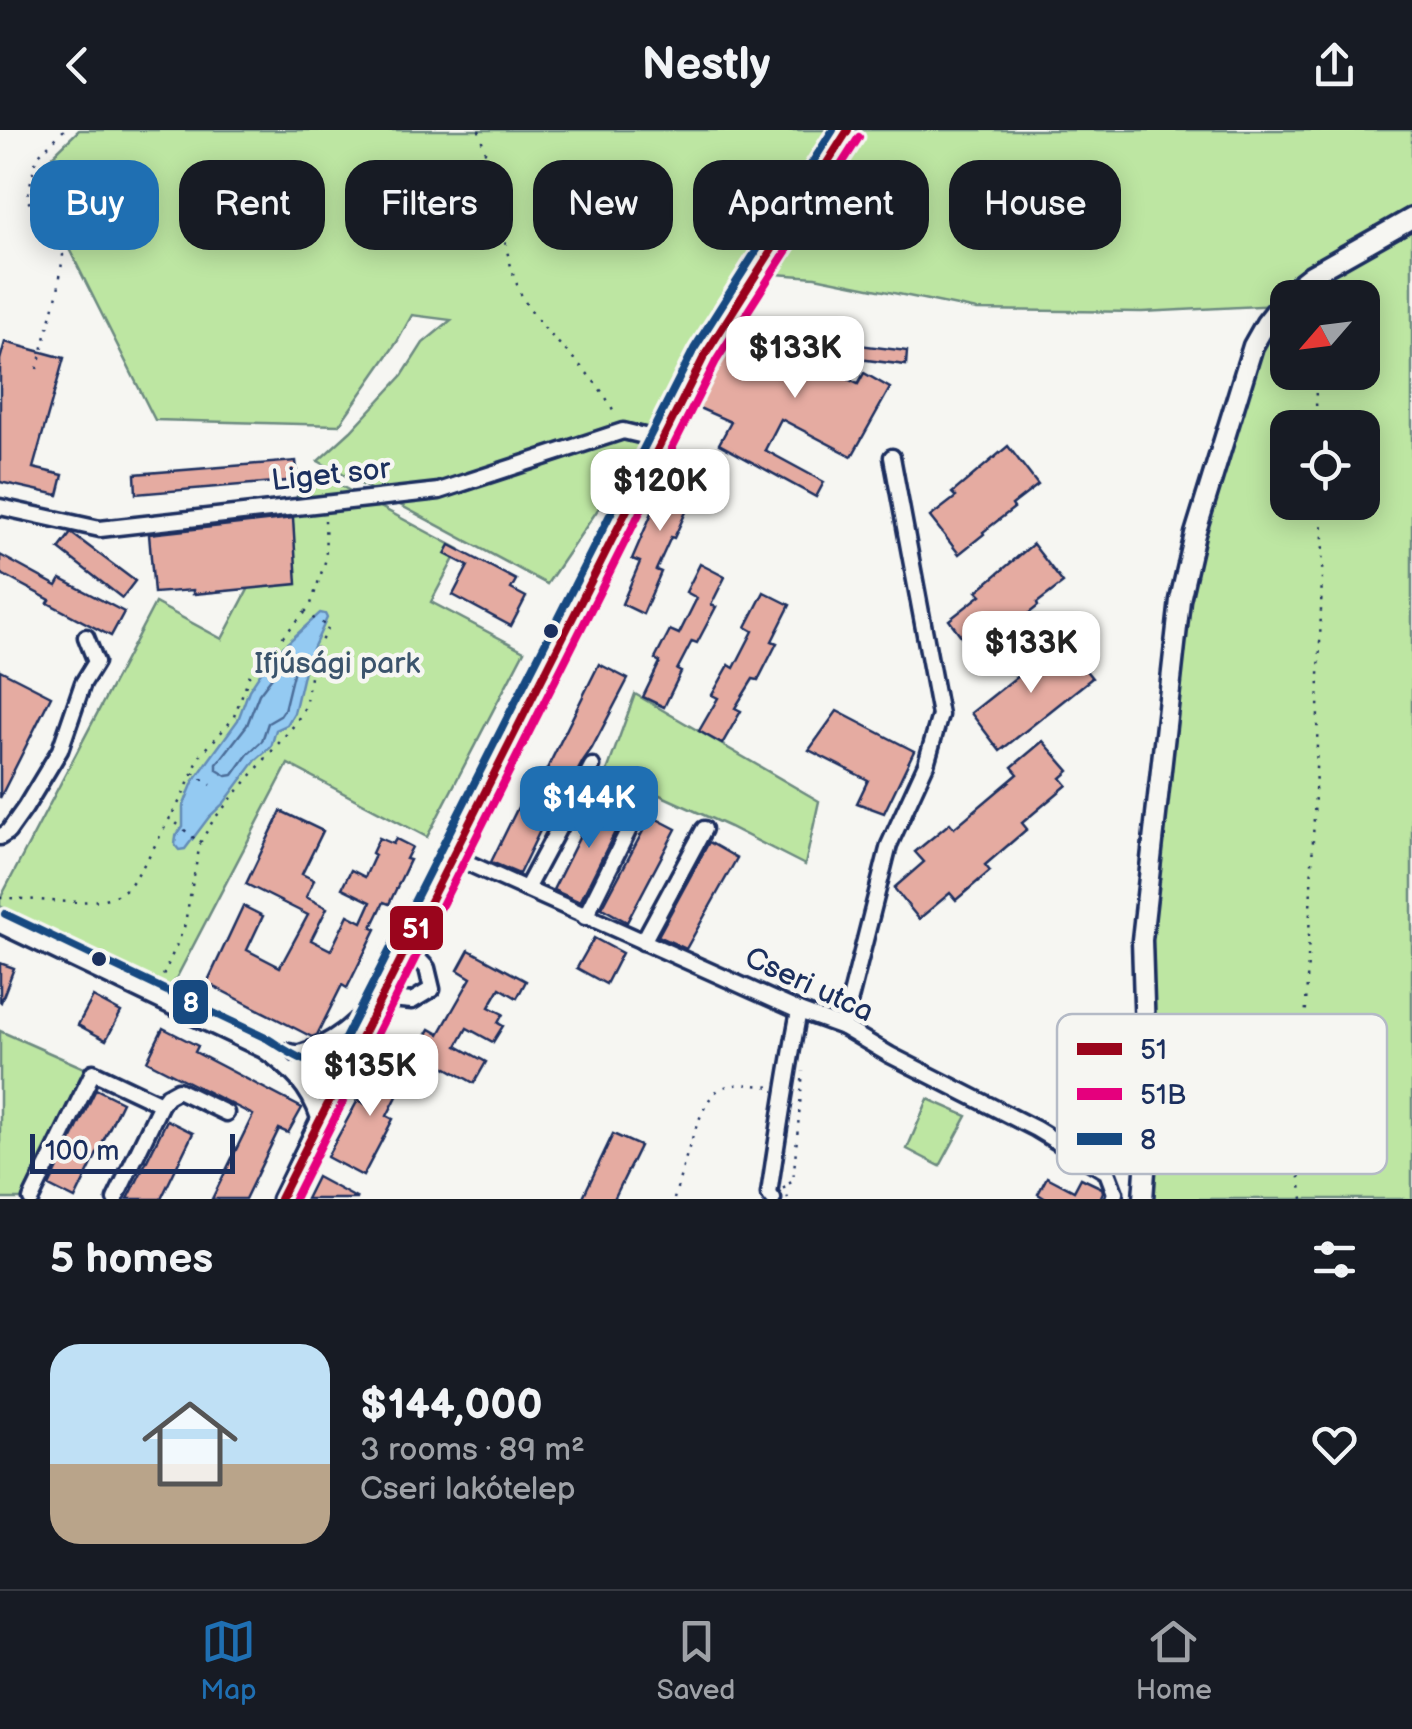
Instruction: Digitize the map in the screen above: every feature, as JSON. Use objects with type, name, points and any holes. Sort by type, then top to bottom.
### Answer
[{"type":"main road","points":[[1144,1014],[1142,940],[1180,600],[1195,534],[1252,346],[1293,288],[1412,218]]},
{"type":"main road","points":[[1143,1199],[1145,1174]]},
{"type":"street","points":[[280,1199],[335,1080],[705,356],[848,130]]},
{"type":"street","points":[[623,431],[661,440]]},
{"type":"street","name":"Liget sor","points":[[0,507],[100,529],[439,491],[623,431]]},
{"type":"street","points":[[843,1027],[889,845],[926,764],[940,715],[892,458]]},
{"type":"street","points":[[0,837],[25,808],[60,750],[83,683],[96,662],[86,638]]},
{"type":"street","points":[[526,889],[592,766]]},
{"type":"street","points":[[585,917],[644,799]]},
{"type":"street","points":[[644,942],[704,830]]},
{"type":"street","name":"Cseri utca","points":[[452,856],[843,1027],[1057,1142]]},
{"type":"street","points":[[0,925],[264,1050],[290,1069],[307,1090],[319,1118]]},
{"type":"street","points":[[264,1050],[300,1053],[320,1048],[379,998],[412,1002],[432,989],[427,968],[406,946]]},
{"type":"street","points":[[773,1199],[769,1194],[799,1011]]},
{"type":"street","points":[[300,1053],[324,1065],[335,1080]]},
{"type":"street","points":[[290,1069],[319,1080],[335,1080]]},
{"type":"street","points":[[31,1199],[92,1072],[161,1104]]},
{"type":"street","points":[[116,1199],[167,1096],[178,1090],[226,1113]]},
{"type":"street","name":"Cseri utca","points":[[1108,1174],[1113,1199]]},
{"type":"path","points":[[37,369],[58,291],[63,255],[27,199],[36,158],[64,130]]},
{"type":"path","points":[[479,130],[523,298],[542,326],[584,367],[610,402],[623,431]]},
{"type":"path","points":[[0,898],[77,902],[106,899],[128,888],[182,797],[200,756],[233,719],[250,674],[310,607],[326,559],[325,504]]},
{"type":"path","points":[[1306,1014],[1323,520]]},
{"type":"path","points":[[153,998],[184,928],[200,843],[214,818],[295,724],[305,707],[314,653],[329,627],[304,613]]},
{"type":"path","points":[[192,772],[211,786]]},
{"type":"path","points":[[170,818],[200,843]]},
{"type":"path","points":[[788,1199],[784,1185],[793,1182],[803,1073]]},
{"type":"path","points":[[674,1199],[702,1110],[716,1091],[736,1084],[784,1089]]},
{"type":"path","points":[[1300,1174],[1303,1199]]},
{"type":"green space","points":[[79,130],[1412,130],[1412,1199],[1143,1199],[1143,1174],[1387,1174],[1387,1014],[1144,1014],[1180,600],[1232,411],[1270,323],[1270,390],[1380,390],[1380,280],[1270,280],[1270,305],[1142,312],[977,310],[815,277],[776,274],[734,310],[547,584],[318,461],[402,376],[423,343],[451,320],[412,315],[339,425],[155,420],[70,250],[159,250],[159,160],[48,160]]},
{"type":"green space","name":"Ifjúsági park","points":[[311,470],[459,549],[431,602],[524,651],[427,837],[288,764],[168,994],[0,906],[0,899],[155,603],[222,639]]},
{"type":"green space","points":[[635,694],[819,801],[805,865],[607,771]]},
{"type":"green space","points":[[0,1031],[93,1072],[36,1199],[0,1199]]},
{"type":"green space","points":[[928,1099],[967,1116],[940,1166],[907,1149]]},
{"type":"water","points":[[320,613],[327,618],[305,666],[294,713],[287,725],[276,730],[271,747],[256,760],[185,849],[179,850],[176,836],[183,826],[183,807],[193,782],[238,720],[249,690],[265,666]]},
{"type":"building","points":[[741,330],[907,351],[906,365],[739,344]]},
{"type":"building","points":[[5,342],[64,358],[33,468],[63,475],[58,495],[0,482],[0,360]]},
{"type":"building","points":[[789,350],[858,384],[864,373],[890,388],[852,456],[781,419],[765,450],[824,482],[816,497],[719,444],[731,422],[699,408],[722,353],[775,376]]},
{"type":"building","points":[[1008,446],[1038,485],[959,554],[930,517]]},
{"type":"building","points":[[296,461],[298,480],[136,494],[135,474]]},
{"type":"building","points":[[673,464],[702,477],[656,570],[661,572],[643,614],[622,604],[640,562],[632,559]]},
{"type":"building","points":[[293,518],[297,584],[193,594],[193,590],[154,593],[149,534]]},
{"type":"building","points":[[71,533],[135,581],[122,598],[59,549]]},
{"type":"building","points":[[1033,544],[1063,583],[977,657],[949,620]]},
{"type":"building","points":[[450,545],[516,580],[511,589],[526,597],[511,626],[453,595],[468,566],[445,554]]},
{"type":"building","points":[[0,555],[57,586],[61,579],[124,612],[111,636],[0,573]]},
{"type":"building","points":[[700,564],[725,577],[711,605],[716,607],[697,643],[692,641],[664,707],[643,697],[660,662],[655,659],[670,630],[679,634],[697,598],[686,592]]},
{"type":"building","points":[[764,592],[790,605],[772,641],[777,643],[758,680],[753,679],[735,708],[741,711],[722,744],[699,731],[718,698],[712,695],[729,665],[734,668],[753,631],[746,627]]},
{"type":"building","points":[[1062,641],[1092,678],[1000,751],[971,713]]},
{"type":"building","points":[[599,664],[628,679],[592,748],[557,809],[552,806],[519,874],[491,862],[524,795],[532,799]]},
{"type":"building","points":[[0,670],[51,696],[0,798]]},
{"type":"building","points":[[837,711],[914,751],[884,813],[857,803],[868,780],[809,750]]},
{"type":"building","points":[[1043,741],[1069,771],[1061,778],[1067,785],[1022,823],[1027,829],[985,865],[990,871],[956,900],[950,893],[919,919],[894,888],[924,862],[915,852],[950,823],[954,828],[1018,774],[1012,767]]},
{"type":"building","points":[[598,800],[624,814],[580,902],[553,890]]},
{"type":"building","points":[[281,811],[323,831],[302,874],[314,880],[306,897],[327,908],[311,940],[331,950],[348,915],[362,922],[371,902],[342,888],[351,870],[365,877],[379,838],[393,844],[396,839],[412,847],[406,859],[410,860],[389,904],[384,902],[372,927],[376,929],[347,988],[342,985],[317,1035],[312,1037],[207,983],[243,906],[263,916],[247,950],[280,967],[308,915],[246,884]]},
{"type":"building","points":[[651,816],[676,829],[627,922],[602,908]]},
{"type":"building","points":[[709,842],[737,858],[686,949],[658,936]]},
{"type":"building","points":[[594,938],[622,953],[606,984],[577,968]]},
{"type":"building","points":[[469,950],[526,981],[517,998],[500,988],[489,1007],[503,1014],[498,1023],[503,1026],[493,1042],[467,1028],[457,1046],[486,1062],[474,1083],[417,1051],[430,1029],[439,1034],[471,978],[458,970]]},
{"type":"building","points":[[0,963],[14,968],[1,1002],[0,1001]]},
{"type":"building","points":[[93,997],[121,1012],[106,1040],[78,1025]]},
{"type":"building","points":[[163,1028],[198,1046],[195,1052],[302,1108],[288,1133],[279,1129],[245,1199],[212,1199],[253,1115],[147,1061]]},
{"type":"building","points":[[392,1053],[413,1065],[387,1116],[393,1119],[363,1176],[327,1157],[358,1100],[365,1104]]},
{"type":"building","points":[[96,1089],[122,1102],[75,1199],[49,1186]]},
{"type":"building","points":[[167,1120],[193,1133],[161,1199],[128,1199]]},
{"type":"building","points":[[613,1134],[640,1146],[614,1199],[582,1199]]},
{"type":"building","points":[[317,1177],[358,1199],[306,1199]]},
{"type":"building","points":[[1047,1177],[1074,1191],[1081,1178],[1103,1192],[1100,1199],[1046,1199],[1038,1194]]},
{"type":"transit line","name":"8","points":[[5,914],[268,1039],[298,1057],[332,1064],[694,349],[833,130]]},
{"type":"transit line","name":"51","points":[[280,1199],[705,355],[848,130]]},
{"type":"transit line","name":"51B","points":[[294,1199],[716,361],[859,137]]}]
